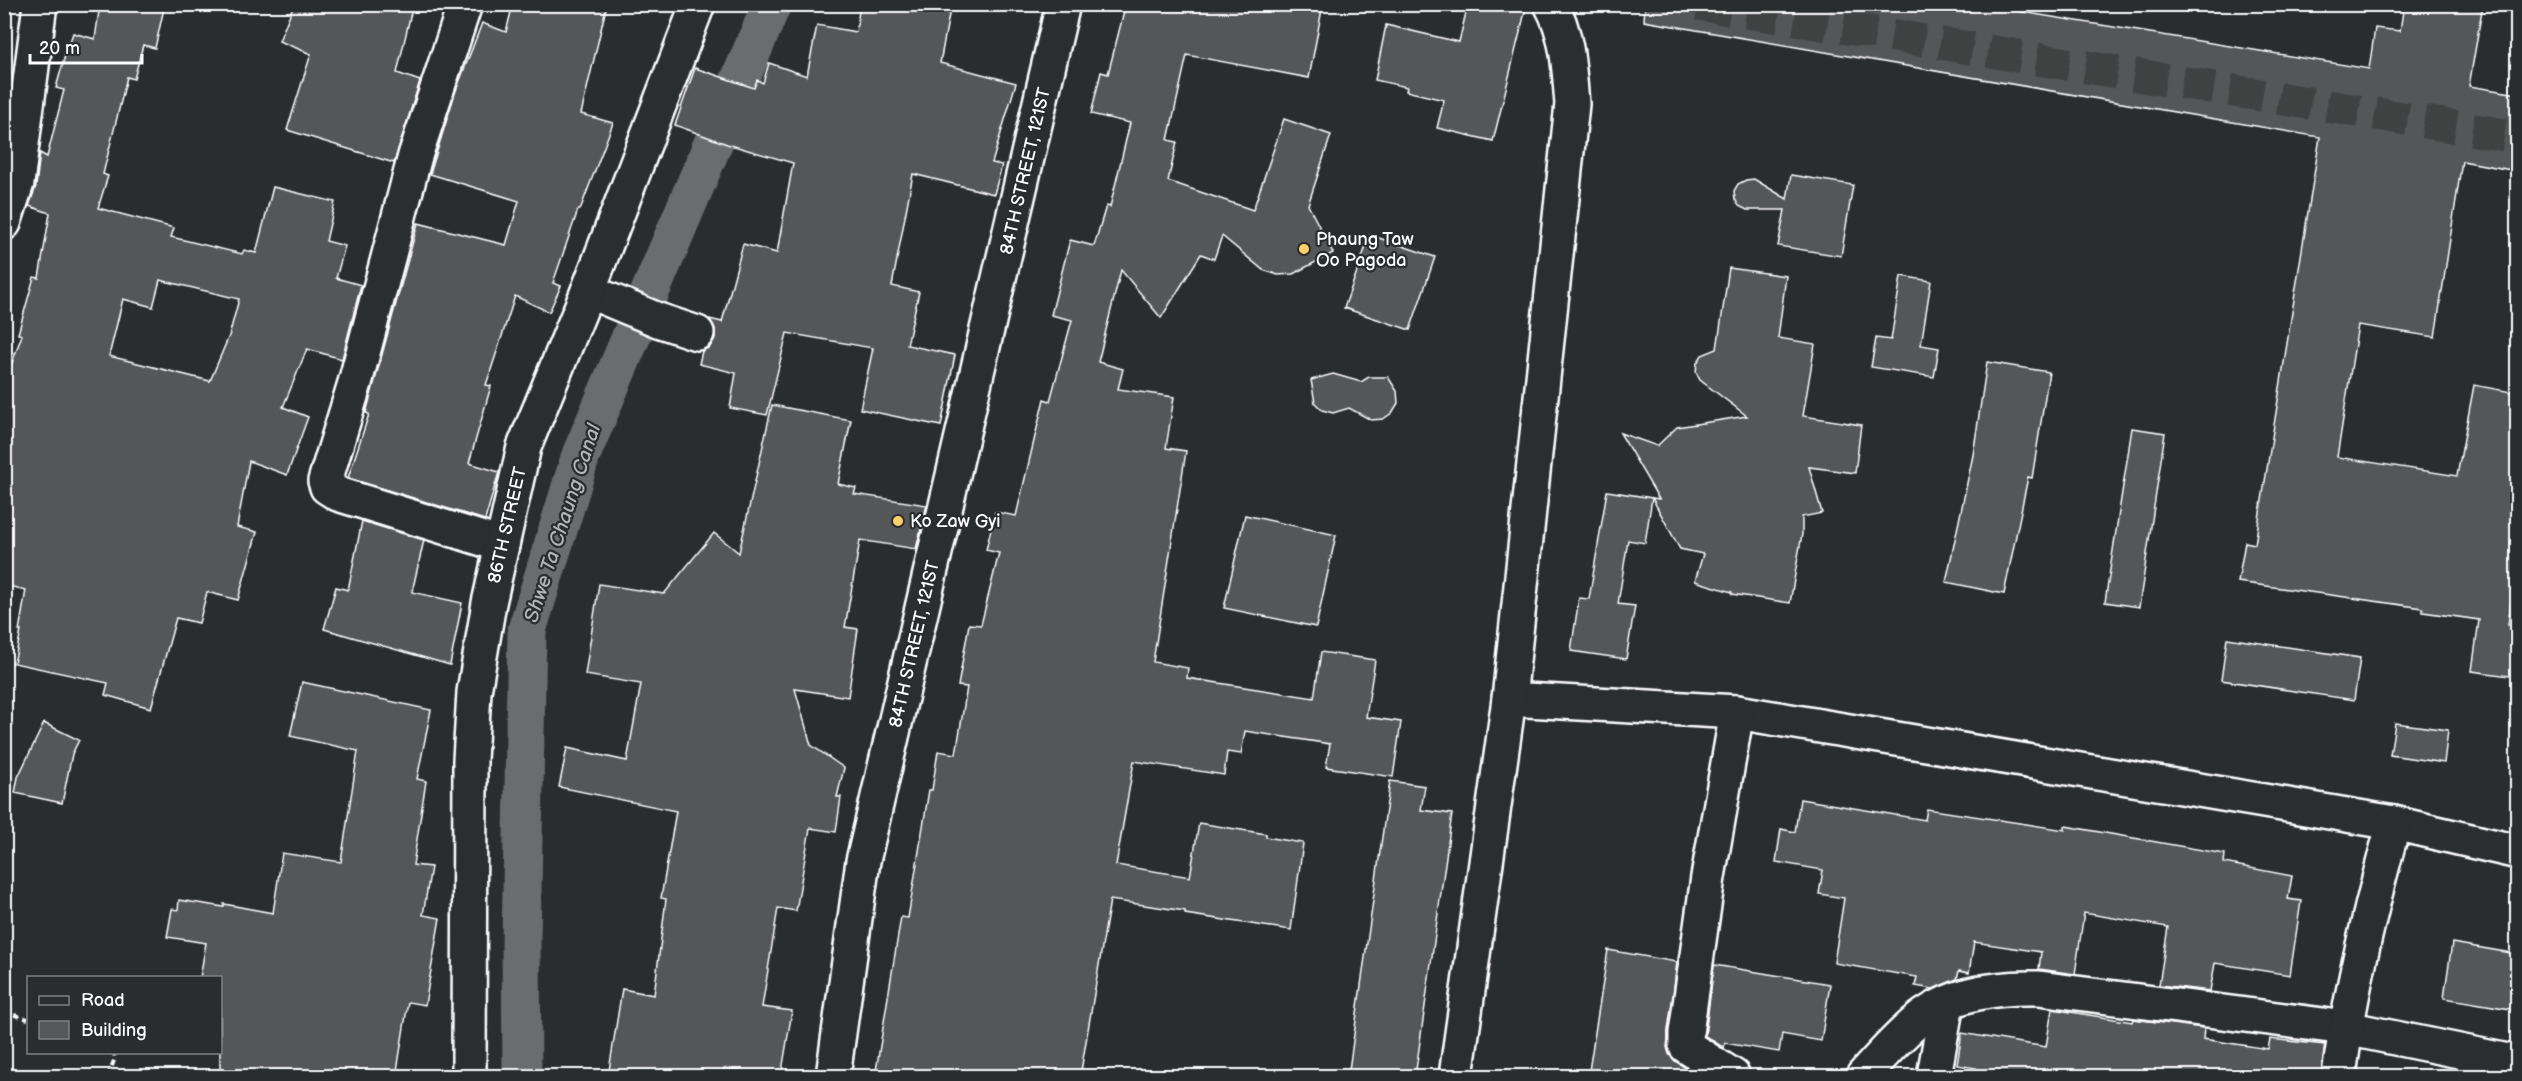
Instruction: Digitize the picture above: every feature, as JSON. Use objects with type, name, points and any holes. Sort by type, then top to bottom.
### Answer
[{"type":"street","points":[[4,223],[17,183],[40,4]]},
{"type":"street","points":[[465,4],[416,156],[355,383],[325,482],[327,487],[338,494],[502,545]]},
{"type":"street","name":"86TH STREET","points":[[469,1077],[470,771],[473,704],[489,603],[524,447],[588,291],[698,4]]},
{"type":"street","name":"84TH STREET, 121ST","points":[[833,1077],[863,861],[1064,4]]},
{"type":"street","points":[[1456,1077],[1509,699],[1572,104],[1568,56],[1559,19],[1551,4]]},
{"type":"street","points":[[588,291],[658,320],[697,333]]},
{"type":"street","points":[[1509,699],[1737,712],[2394,823],[2517,852]]},
{"type":"street","points":[[1733,1077],[1686,1046],[1686,1033],[1708,877],[1737,712]]},
{"type":"street","points":[[2339,1077],[2346,1028],[2379,875],[2394,823]]},
{"type":"street","points":[[1863,1077],[1924,1015],[1947,1003],[1975,993],[2014,987],[2039,988],[2346,1028],[2517,1062]]},
{"type":"street","points":[[1934,1077],[1947,1003]]},
{"type":"path","points":[[4,1012],[27,1019]]},
{"type":"path","points":[[108,1077],[115,1058],[114,1054]]},
{"type":"building","points":[[100,4],[165,4],[155,48],[143,45],[134,79],[127,77],[103,174],[108,176],[98,208],[174,228],[171,237],[242,254],[244,250],[256,253],[273,187],[335,202],[326,241],[345,246],[336,278],[361,285],[342,359],[307,349],[283,407],[308,417],[287,475],[249,461],[237,527],[257,532],[238,600],[207,592],[199,623],[176,618],[151,708],[105,695],[108,683],[14,663],[26,590],[4,585],[4,385],[22,335],[18,334],[34,277],[39,278],[50,213],[29,206],[36,186],[40,153],[47,157],[64,90],[56,88],[69,41],[73,33],[95,39]],"holes":[[[160,280],[239,299],[229,336],[210,381],[109,356],[123,299],[153,307]]]},
{"type":"building","points":[[294,4],[413,4],[397,73],[420,81],[394,163],[287,130],[311,54],[279,41]]},
{"type":"building","points":[[513,4],[607,4],[581,114],[613,123],[580,210],[578,210],[553,283],[561,286],[549,312],[515,296],[486,385],[491,386],[469,463],[499,472],[485,520],[348,478],[369,414],[366,413],[418,223],[506,245],[519,201],[430,174],[455,93],[482,23],[506,32]]},
{"type":"building","points":[[860,4],[951,4],[940,63],[1016,83],[992,163],[1002,165],[994,194],[913,174],[892,286],[919,292],[907,345],[955,355],[941,426],[860,409],[873,348],[787,333],[767,415],[730,408],[736,373],[699,364],[702,351],[710,347],[715,338],[715,329],[710,319],[722,322],[743,244],[777,253],[793,163],[727,144],[675,125],[695,68],[754,88],[757,80],[763,83],[769,63],[807,76],[817,25],[856,32]]},
{"type":"building","points":[[1126,4],[1323,4],[1309,78],[1187,55],[1168,140],[1177,142],[1168,181],[1253,210],[1284,119],[1331,135],[1308,205],[1333,253],[1293,274],[1278,275],[1263,270],[1222,236],[1214,259],[1201,254],[1161,318],[1121,270],[1098,362],[1123,369],[1118,389],[1174,397],[1166,448],[1186,451],[1153,662],[1188,668],[1187,678],[1314,698],[1321,652],[1375,660],[1366,717],[1401,722],[1393,777],[1326,767],[1330,744],[1245,731],[1241,754],[1227,752],[1224,775],[1134,761],[1116,865],[1190,877],[1199,823],[1266,834],[1266,837],[1303,843],[1291,930],[1110,900],[1080,1077],[875,1077],[901,917],[908,918],[929,790],[932,790],[938,751],[956,754],[967,687],[958,686],[969,624],[981,625],[999,553],[986,550],[995,512],[1016,516],[1044,399],[1050,401],[1072,320],[1051,315],[1070,240],[1094,246],[1106,206],[1110,207],[1130,123],[1091,114],[1101,72],[1108,74]]},
{"type":"building","points":[[1468,4],[1527,4],[1493,141],[1437,128],[1444,100],[1406,91],[1407,87],[1375,80],[1386,25],[1459,42]]},
{"type":"building","points":[[1645,4],[1974,4],[2369,69],[2375,28],[2400,31],[2404,4],[2483,4],[2469,86],[2517,94],[2517,171],[2462,161],[2435,337],[2358,325],[2337,457],[2457,476],[2474,385],[2517,393],[2517,556],[2508,625],[2517,626],[2517,677],[2472,671],[2479,620],[2423,612],[2423,608],[2238,582],[2245,542],[2255,544],[2320,137],[1644,21]]},
{"type":"building","points":[[1791,175],[1853,185],[1841,256],[1778,246],[1785,210],[1747,210],[1739,206],[1735,199],[1734,191],[1738,184],[1754,179],[1787,199]]},
{"type":"building","points":[[1370,235],[1435,257],[1410,330],[1344,308]]},
{"type":"building","points":[[1729,268],[1786,276],[1778,338],[1815,344],[1803,416],[1861,425],[1855,473],[1809,467],[1822,513],[1802,517],[1802,534],[1790,603],[1732,594],[1732,592],[1695,581],[1703,554],[1680,549],[1652,498],[1659,499],[1620,433],[1657,446],[1677,427],[1747,416],[1700,380],[1696,372],[1697,363],[1702,355],[1717,349]]},
{"type":"building","points":[[1901,276],[1931,281],[1921,345],[1939,348],[1934,377],[1871,367],[1876,338],[1891,340]]},
{"type":"building","points":[[1987,362],[2049,372],[2032,478],[2028,477],[2004,594],[1946,582],[1973,455]]},
{"type":"building","points":[[1333,374],[1361,382],[1369,377],[1388,377],[1397,391],[1398,403],[1392,413],[1383,419],[1371,420],[1349,408],[1333,413],[1322,410],[1315,403],[1311,380]]},
{"type":"building","points":[[772,405],[851,420],[838,484],[856,488],[854,494],[927,505],[916,549],[860,540],[845,627],[858,629],[848,697],[795,689],[811,745],[844,768],[837,797],[841,797],[836,832],[810,828],[796,911],[778,908],[762,1007],[792,1011],[781,1077],[724,1068],[723,1077],[608,1077],[622,989],[654,995],[666,899],[661,898],[676,811],[559,787],[567,748],[627,761],[641,684],[585,675],[599,584],[664,594],[714,533],[739,553]]},
{"type":"building","points":[[2132,428],[2165,433],[2139,607],[2105,602]]},
{"type":"building","points":[[1607,491],[1652,498],[1645,543],[1628,540],[1618,604],[1635,606],[1626,659],[1571,651],[1579,598],[1589,599]]},
{"type":"building","points":[[1245,515],[1336,535],[1316,627],[1224,608]]},
{"type":"building","points":[[362,521],[424,540],[412,592],[462,603],[450,665],[324,629],[336,587],[348,590]]},
{"type":"building","points":[[2227,638],[2360,658],[2354,700],[2221,680]]},
{"type":"building","points":[[302,682],[431,710],[417,779],[426,781],[413,865],[431,867],[423,915],[440,918],[425,1005],[408,1002],[396,1077],[220,1077],[222,976],[200,976],[206,943],[167,937],[172,909],[178,910],[179,900],[224,907],[224,904],[273,913],[282,853],[341,862],[358,751],[290,736]]},
{"type":"building","points":[[44,723],[79,740],[72,754],[62,803],[15,793],[18,777]]},
{"type":"building","points":[[2395,723],[2448,730],[2444,763],[2390,755]]},
{"type":"building","points":[[1390,781],[1425,786],[1421,810],[1452,814],[1415,1077],[1348,1077]]},
{"type":"building","points":[[1800,799],[1925,820],[1927,809],[2065,830],[2065,826],[2225,854],[2224,863],[2292,876],[2288,899],[2301,901],[2290,975],[2215,963],[2210,991],[2159,985],[2168,927],[2084,913],[2075,974],[2039,969],[2041,952],[1974,942],[1969,973],[1959,971],[1957,979],[1933,989],[1915,986],[1917,977],[1834,963],[1844,898],[1819,894],[1823,870],[1776,862],[1781,829],[1795,832]]},
{"type":"building","points":[[2452,943],[2517,954],[2517,1010],[2444,998]]},
{"type":"building","points":[[1608,950],[1677,962],[1667,1047],[1675,1061],[1699,1077],[1588,1077]]},
{"type":"building","points":[[1714,965],[1830,984],[1821,1041],[1782,1034],[1779,1052],[1725,1043],[1724,1048],[1705,1036]]},
{"type":"building","points":[[2052,1009],[2132,1022],[2133,1019],[2204,1028],[2203,1039],[2268,1049],[2270,1039],[2325,1045],[2321,1077],[1997,1077],[1975,1073],[1976,1068],[1957,1065],[1962,1033],[2046,1047]]},
{"type":"waterway","name":"Shwe Ta Chaung Canal","points":[[522,1076],[521,942],[527,630],[581,455],[772,4]]},
{"type":"tunnel","points":[[1698,4],[2518,137]]},
{"type":"place","name":"Phaung Taw Oo Pagoda","points":[[1304,249]]},
{"type":"place","name":"Ko Zaw Gyi","points":[[898,521]]}]
